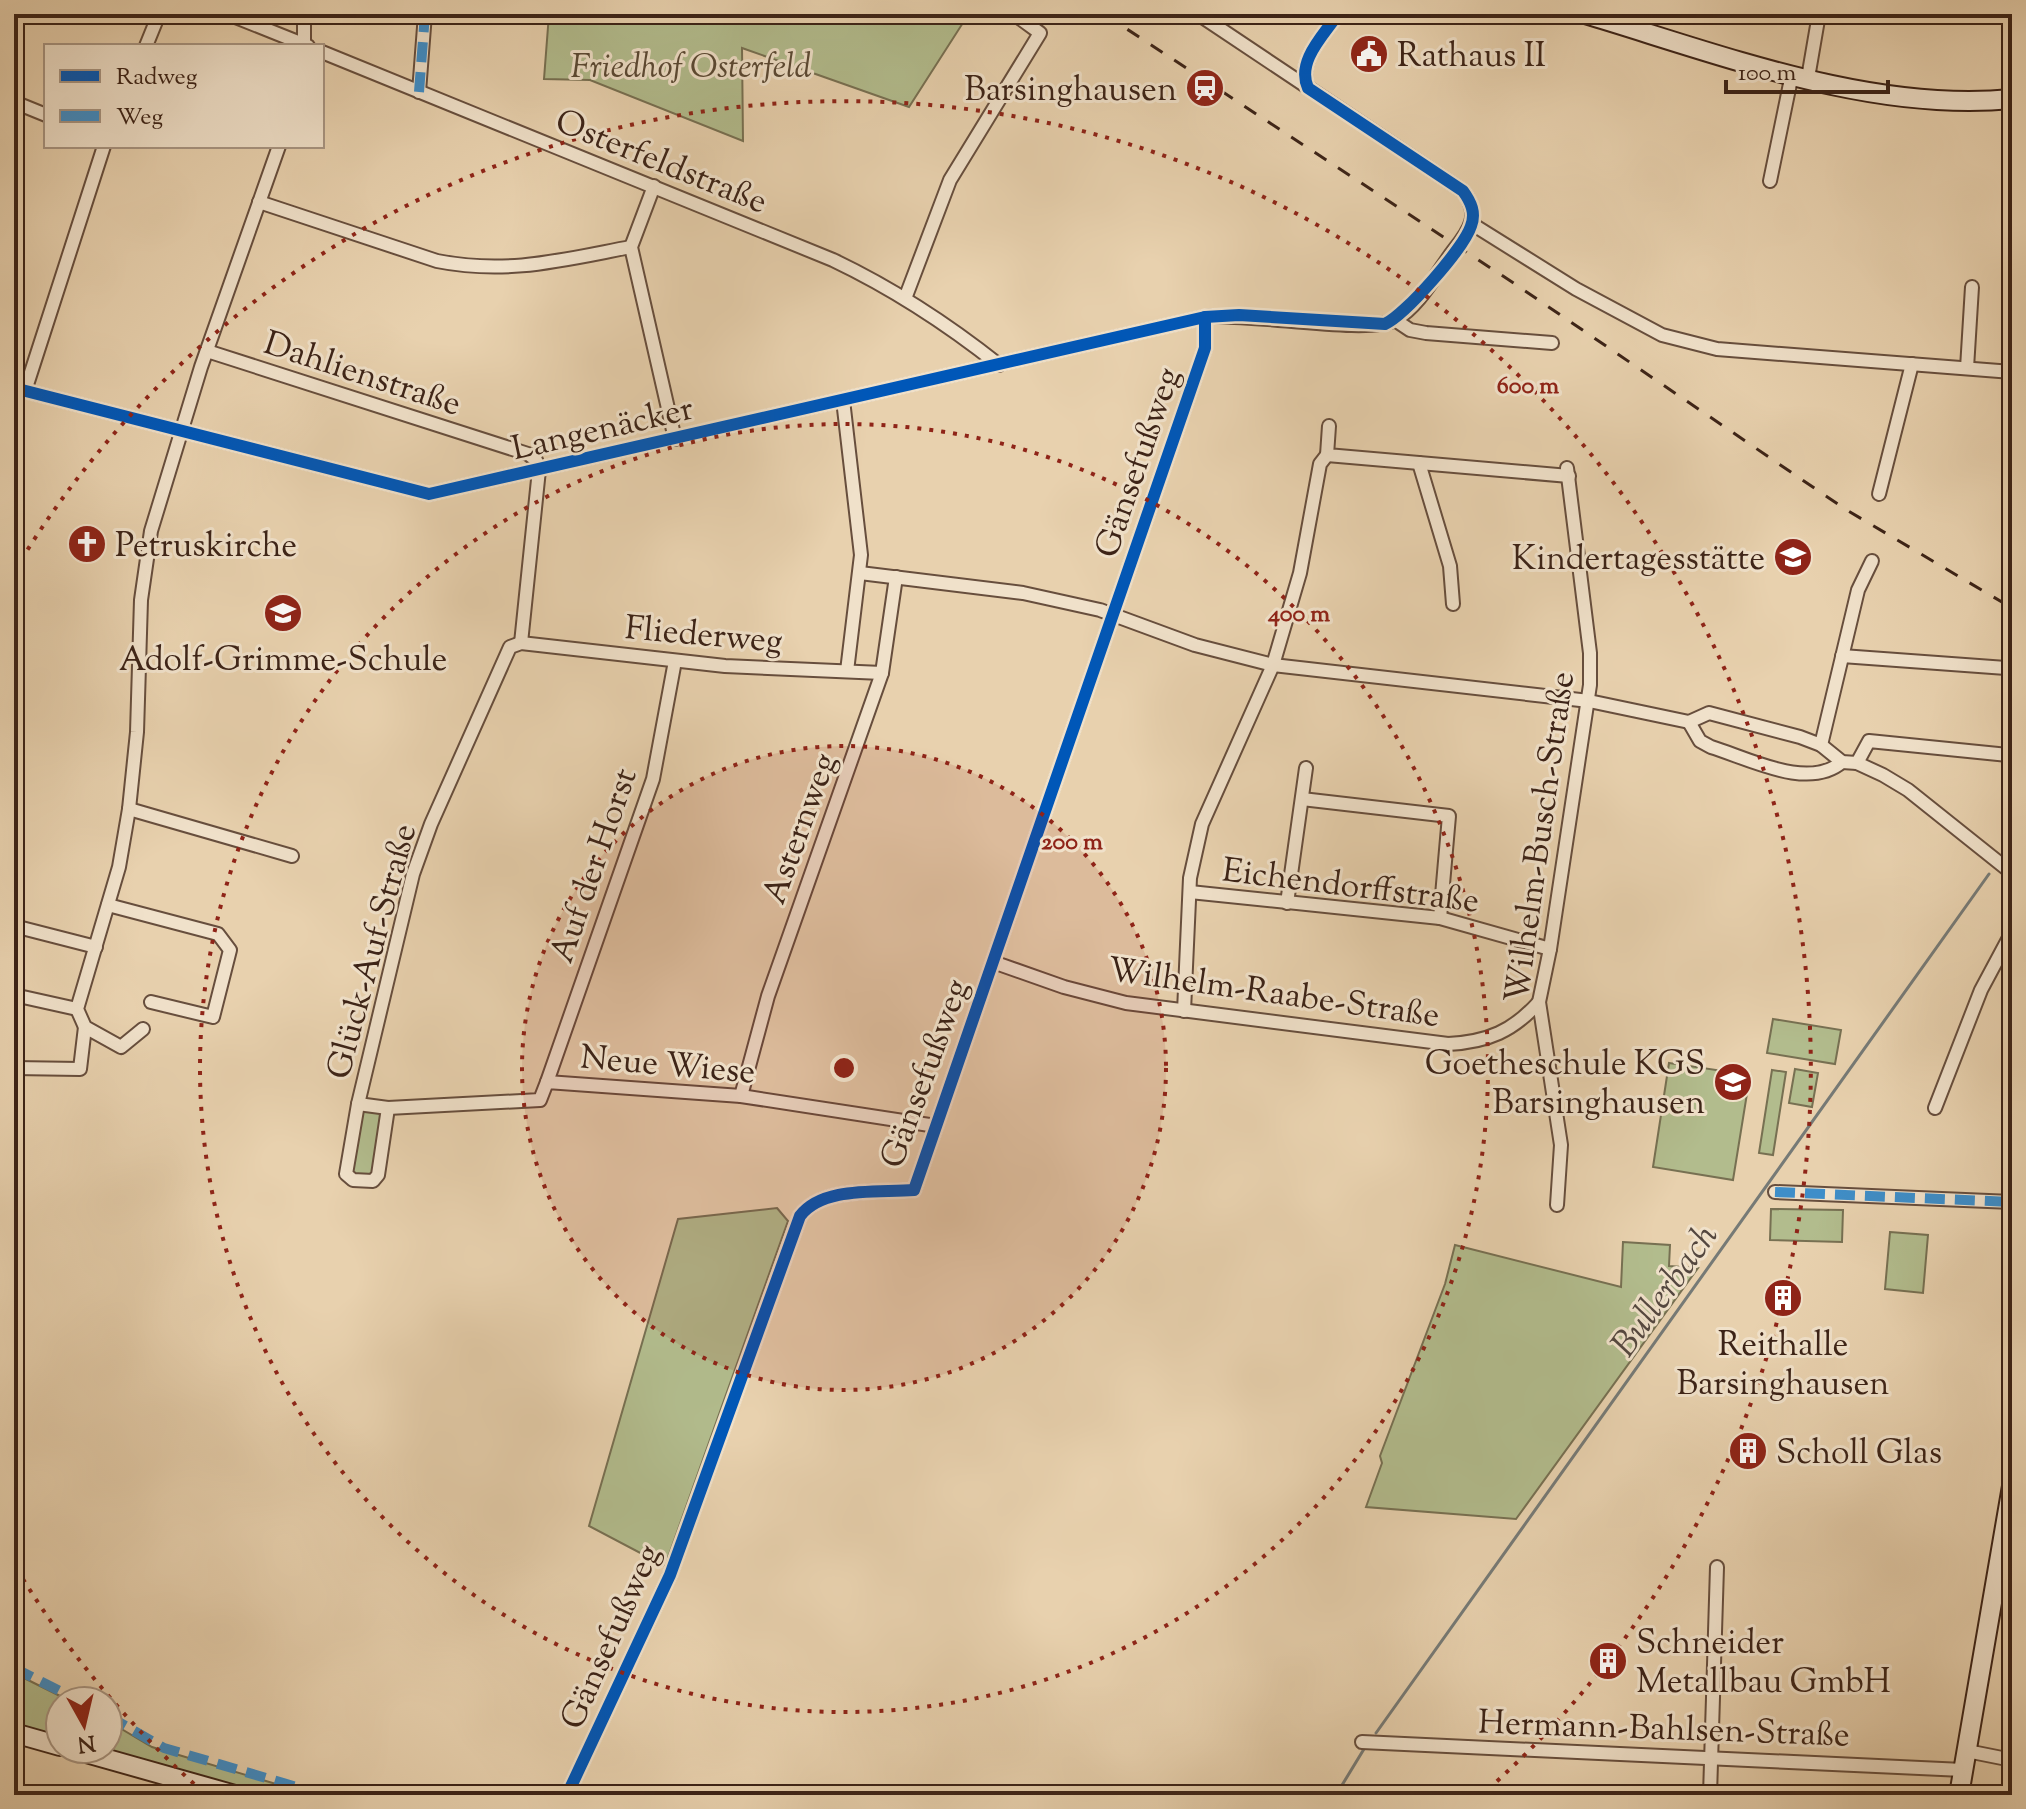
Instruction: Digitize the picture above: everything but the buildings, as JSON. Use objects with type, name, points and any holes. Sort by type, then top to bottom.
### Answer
[{"type":"main road","points":[[1588,14],[1800,76],[1947,103],[2012,99]]},
{"type":"main road","points":[[1959,1795],[2012,1486]]},
{"type":"main road","points":[[14,1733],[44,1741]]},
{"type":"main road","points":[[124,1764],[235,1795]]},
{"type":"street","points":[[147,44],[159,14]]},
{"type":"street","points":[[228,14],[300,44]]},
{"type":"street","points":[[304,14],[305,44]]},
{"type":"street","points":[[419,92],[425,14]]},
{"type":"street","points":[[906,296],[950,180],[1040,33],[1014,14]]},
{"type":"street","points":[[1198,14],[1463,191],[1470,201],[1472,224],[1415,301],[1395,320],[1410,330],[1426,333],[1552,343]]},
{"type":"street","points":[[1308,88],[1304,69],[1308,59],[1338,14]]},
{"type":"street","points":[[1770,181],[1819,14]]},
{"type":"street","name":"Osterfeldstraße","points":[[324,53],[833,260],[906,296],[999,365]]},
{"type":"street","points":[[14,102],[44,114]]},
{"type":"street","points":[[20,389],[103,148]]},
{"type":"street","points":[[14,1068],[80,1069],[85,1027],[77,1009],[108,905],[129,809],[137,732],[141,600],[151,531],[207,351],[278,148]]},
{"type":"street","points":[[654,186],[631,247],[675,439]]},
{"type":"street","points":[[259,202],[437,261],[463,266],[514,269],[631,247]]},
{"type":"street","points":[[1472,224],[1576,289],[1662,335],[1717,349],[2012,372]]},
{"type":"street","points":[[1967,368],[1972,287]]},
{"type":"street","name":"Langenäcker","points":[[20,389],[429,494],[1205,317],[1239,315],[1373,325],[1395,320]]},
{"type":"street","name":"Gänsefußweg","points":[[567,1795],[670,1575],[800,1216],[810,1203],[825,1198],[914,1190],[1205,348],[1205,317]]},
{"type":"street","points":[[969,341],[974,370]]},
{"type":"street","name":"Dahlienstraße","points":[[207,351],[528,454],[536,460],[539,470]]},
{"type":"street","points":[[1879,494],[1912,364]]},
{"type":"street","points":[[843,400],[857,496],[860,573],[847,671]]},
{"type":"street","points":[[1184,1011],[1190,892],[1202,824],[1273,665],[1300,573],[1320,464],[1327,455],[1329,426]]},
{"type":"street","points":[[1327,455],[1419,463],[1450,566],[1453,604]]},
{"type":"street","name":"Wilhelm-Busch-Straße","points":[[1419,463],[1568,472],[1590,653],[1589,701],[1539,1002],[1561,1145],[1557,1205]]},
{"type":"street","points":[[521,643],[539,470]]},
{"type":"street","points":[[1821,745],[1858,590],[1872,561]]},
{"type":"street","points":[[860,573],[1023,593],[1113,616],[1195,645],[1273,665],[1589,701],[1689,722],[1709,713],[1821,745],[1842,762],[1857,763],[1908,790],[2012,873]]},
{"type":"street","name":"Asternweg","points":[[741,1096],[768,996],[882,673],[896,577]]},
{"type":"street","name":"Fliederweg","points":[[521,643],[675,661],[882,673]]},
{"type":"street","name":"Glück-Auf-Straße","points":[[388,1108],[378,1175],[373,1181],[353,1180],[346,1174],[358,1104],[413,874],[431,824],[510,647],[521,643]]},
{"type":"street","points":[[1842,656],[2006,668]]},
{"type":"street","name":"Auf der Horst","points":[[547,1082],[653,779],[675,661]]},
{"type":"street","points":[[1689,722],[1700,741],[1808,775],[1832,771],[1842,762]]},
{"type":"street","points":[[1857,763],[1869,741],[2008,755]]},
{"type":"street","points":[[1287,903],[1306,768]]},
{"type":"street","points":[[1302,799],[1449,816],[1440,918]]},
{"type":"street","points":[[129,809],[292,856]]},
{"type":"street","name":"Eichendorffstraße","points":[[1190,892],[1440,918],[1550,949]]},
{"type":"street","points":[[108,905],[218,934],[230,950],[213,1017],[151,1002]]},
{"type":"street","points":[[14,926],[96,947]]},
{"type":"street","points":[[1935,1108],[1981,990],[2012,932]]},
{"type":"street","name":"Wilhelm-Raabe-Straße","points":[[993,962],[1064,987],[1126,1003],[1448,1044],[1497,1036],[1520,1023],[1539,1002]]},
{"type":"street","points":[[14,995],[77,1009]]},
{"type":"street","points":[[85,1027],[121,1047],[143,1029]]},
{"type":"street","name":"Neue Wiese","points":[[358,1104],[388,1108],[540,1100],[547,1082],[741,1096],[936,1126]]},
{"type":"street","points":[[1775,1192],[2012,1202]]},
{"type":"street","points":[[1710,1795],[1717,1567]]},
{"type":"street","name":"Hermann-Bahlsen-Straße","points":[[1362,1742],[1963,1770]]},
{"type":"street","points":[[1967,1751],[2012,1760]]},
{"type":"green space","name":"Friedhof Osterfeld","points":[[549,14],[968,15],[909,107],[742,48],[743,141],[590,80],[544,79]]},
{"type":"green space","points":[[1773,1019],[1841,1030],[1835,1064],[1767,1053]]},
{"type":"green space","points":[[1669,1063],[1750,1075],[1733,1180],[1653,1167]]},
{"type":"green space","points":[[1795,1069],[1818,1073],[1812,1107],[1789,1103]]},
{"type":"green space","points":[[1772,1070],[1786,1072],[1773,1155],[1759,1153]]},
{"type":"green space","points":[[358,1104],[388,1108],[373,1181],[346,1174]]},
{"type":"green space","points":[[777,1208],[788,1221],[665,1566],[589,1526],[678,1219]]},
{"type":"green space","points":[[1771,1209],[1843,1210],[1842,1242],[1770,1240]]},
{"type":"green space","points":[[1890,1232],[1928,1235],[1923,1293],[1885,1289]]},
{"type":"green space","points":[[1623,1242],[1670,1245],[1669,1266],[1698,1268],[1516,1519],[1366,1507],[1382,1463],[1380,1456],[1445,1284],[1455,1245],[1621,1287]]},
{"type":"green space","points":[[14,1673],[44,1688],[44,1734],[14,1726]]},
{"type":"green space","points":[[124,1730],[152,1747],[313,1795],[257,1795],[124,1757]]},
{"type":"waterway","name":"Bullerbach","points":[[2009,848],[2012,843]]},
{"type":"waterway","name":"Bullerbach","points":[[1376,1733],[1989,874]]},
{"type":"waterway","name":"Bullerbach","points":[[1336,1795],[1364,1749]]},
{"type":"railway","points":[[1104,14],[1515,284],[1845,509],[2012,608]]},
{"type":"marked path","points":[[419,92],[425,14]]},
{"type":"marked path","points":[[1775,1192],[2012,1202]]},
{"type":"marked path","points":[[14,1668],[48,1685]]},
{"type":"marked path","points":[[124,1725],[164,1748],[324,1795]]},
{"type":"cycle path","points":[[14,388],[429,494],[1205,317],[1239,315],[1385,324],[1406,308],[1446,264],[1466,236],[1473,212],[1463,191],[1308,88],[1305,78],[1309,58],[1338,14]]},
{"type":"cycle path","points":[[567,1795],[670,1575],[800,1216],[810,1206],[837,1195],[914,1190],[1205,348],[1205,317]]},
{"type":"place","name":"Rathaus II","points":[[1369,54]]},
{"type":"place","name":"Barsinghausen","points":[[1205,88]]},
{"type":"place","name":"Petruskirche","points":[[87,544]]},
{"type":"place","name":"Kindertagesstätte","points":[[1793,557]]},
{"type":"place","name":"Adolf-Grimme-Schule","points":[[283,613]]},
{"type":"place","name":"Goetheschule KGS Barsinghausen","points":[[1733,1082]]},
{"type":"place","name":"Reithalle Barsinghausen","points":[[1783,1298]]},
{"type":"place","name":"Scholl Glas","points":[[1748,1451]]},
{"type":"place","name":"Schneider Metallbau GmbH","points":[[1608,1661]]}]
